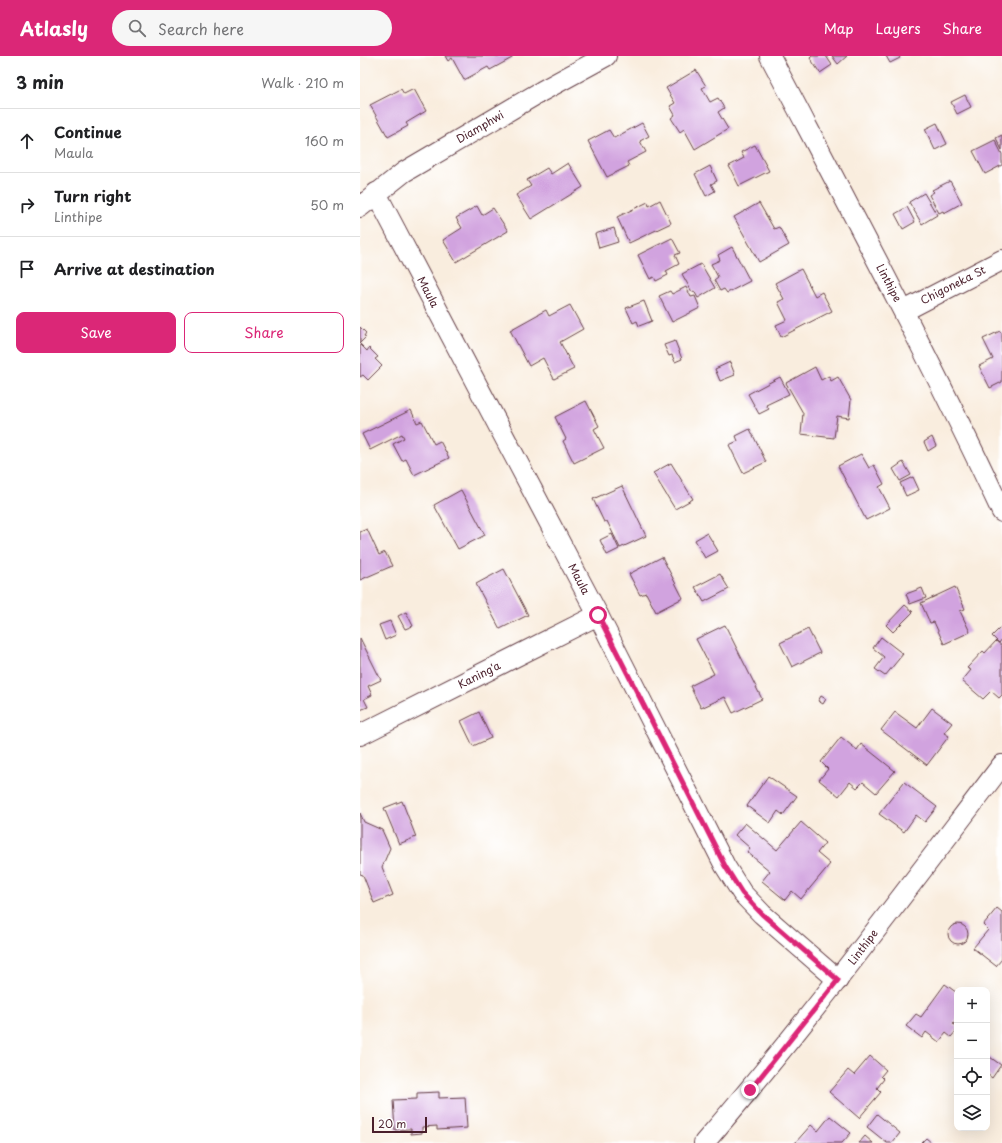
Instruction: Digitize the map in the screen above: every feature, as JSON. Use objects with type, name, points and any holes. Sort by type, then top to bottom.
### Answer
[{"type":"street","name":"Diamphwi","points":[[360,207],[404,172],[542,91],[606,56]]},
{"type":"street","name":"Linthipe","points":[[770,56],[904,311],[1002,512]]},
{"type":"street","name":"Maula","points":[[376,193],[598,615],[725,866],[742,893],[762,914],[838,980]]},
{"type":"street","name":"Chigoneka St","points":[[904,311],[1002,260]]},
{"type":"street","name":"Kaning'a","points":[[360,734],[598,615]]},
{"type":"street","name":"Linthipe","points":[[704,1143],[750,1090],[838,980],[1002,765]]},
{"type":"building","points":[[445,56],[511,56],[512,58],[490,70],[488,67],[464,80],[452,58],[448,61]]},
{"type":"building","points":[[812,56],[826,56],[832,65],[820,73],[810,58]]},
{"type":"building","points":[[832,56],[847,56],[838,64]]},
{"type":"building","points":[[886,56],[899,56],[900,58],[890,63]]},
{"type":"building","points":[[696,70],[706,86],[702,88],[710,102],[718,98],[724,108],[718,112],[728,129],[695,149],[684,129],[680,132],[671,118],[675,115],[670,106],[675,103],[666,88]]},
{"type":"building","points":[[401,89],[404,94],[414,89],[426,111],[406,123],[408,126],[388,137],[370,105]]},
{"type":"building","points":[[965,95],[971,107],[957,114],[951,102]]},
{"type":"building","points":[[642,123],[649,136],[640,141],[646,152],[627,162],[629,166],[607,177],[588,141],[609,130],[614,138]]},
{"type":"building","points":[[937,123],[947,144],[935,150],[925,129]]},
{"type":"building","points":[[1002,135],[1002,150],[996,138]]},
{"type":"building","points":[[995,140],[1002,154],[1002,165],[985,174],[973,151]]},
{"type":"building","points":[[755,145],[769,171],[739,186],[729,166],[744,158],[741,152]]},
{"type":"building","points":[[568,163],[583,187],[531,219],[516,195],[531,186],[527,180],[547,168],[551,174]]},
{"type":"building","points":[[710,166],[717,181],[711,184],[715,191],[706,196],[695,174]]},
{"type":"building","points":[[950,181],[962,203],[944,213],[943,211],[939,213],[929,195],[934,192],[932,190]]},
{"type":"building","points":[[924,193],[937,215],[922,224],[909,202]]},
{"type":"building","points":[[660,200],[671,223],[629,243],[617,217],[648,202],[649,206]]},
{"type":"building","points":[[759,203],[774,229],[779,227],[789,245],[759,262],[734,217]]},
{"type":"building","points":[[477,206],[482,215],[493,208],[508,231],[456,262],[443,240],[462,228],[456,218]]},
{"type":"building","points":[[907,207],[915,222],[903,229],[895,214]]},
{"type":"building","points":[[614,228],[618,242],[599,248],[595,234]]},
{"type":"building","points":[[672,238],[680,253],[675,255],[679,264],[666,271],[668,275],[656,281],[654,277],[650,279],[638,255]]},
{"type":"building","points":[[732,247],[750,281],[727,293],[724,289],[720,291],[714,280],[718,277],[711,264],[720,260],[718,255]]},
{"type":"building","points":[[701,264],[715,288],[698,298],[694,291],[692,292],[682,274]]},
{"type":"building","points":[[801,269],[815,296],[822,292],[832,311],[781,337],[776,325],[787,320],[778,302],[784,299],[775,283]]},
{"type":"building","points":[[686,287],[691,297],[695,296],[700,308],[672,322],[659,296],[670,291],[672,294]]},
{"type":"building","points":[[644,301],[652,321],[639,326],[637,321],[633,323],[626,308]]},
{"type":"building","points":[[570,305],[583,329],[560,342],[574,369],[554,379],[543,358],[529,366],[510,330],[546,310],[549,316]]},
{"type":"building","points":[[360,327],[366,333],[364,336],[366,337],[360,343]]},
{"type":"building","points":[[1000,331],[1002,334],[1002,382],[990,388],[979,366],[993,359],[983,339]]},
{"type":"building","points":[[675,341],[682,359],[675,362],[672,355],[669,356],[664,345]]},
{"type":"building","points":[[360,344],[367,351],[369,348],[378,357],[375,359],[382,366],[368,380],[363,375],[360,377]]},
{"type":"building","points":[[730,362],[735,375],[720,381],[715,369]]},
{"type":"building","points":[[815,367],[821,380],[829,376],[831,381],[838,377],[851,400],[849,418],[837,416],[834,438],[801,434],[803,413],[786,383]]},
{"type":"building","points":[[780,377],[789,394],[766,405],[769,409],[759,414],[748,394]]},
{"type":"building","points":[[586,401],[599,426],[594,429],[604,448],[574,463],[563,441],[566,439],[555,417]]},
{"type":"building","points":[[411,410],[417,423],[422,421],[434,444],[440,441],[449,458],[414,475],[406,459],[402,461],[393,444],[404,438],[402,434],[370,450],[362,434]]},
{"type":"building","points":[[750,429],[766,462],[743,473],[729,445],[738,441],[736,436]]},
{"type":"building","points":[[932,437],[936,446],[928,451],[924,442]]},
{"type":"building","points":[[861,454],[869,468],[874,465],[884,484],[879,487],[890,508],[866,520],[838,466]]},
{"type":"building","points":[[903,462],[911,475],[900,481],[893,469]]},
{"type":"building","points":[[671,463],[693,499],[675,509],[653,473]]},
{"type":"building","points":[[913,477],[919,490],[906,496],[900,483]]},
{"type":"building","points":[[622,486],[646,536],[620,548],[607,521],[604,522],[593,499]]},
{"type":"building","points":[[461,490],[485,535],[458,549],[434,505]]},
{"type":"building","points":[[367,529],[379,555],[385,552],[392,566],[360,580],[360,532]]},
{"type":"building","points":[[707,533],[718,551],[705,558],[695,540]]},
{"type":"building","points":[[612,534],[619,549],[607,555],[600,540]]},
{"type":"building","points":[[662,557],[683,598],[656,612],[646,593],[640,595],[629,574]]},
{"type":"building","points":[[504,569],[528,615],[500,629],[476,584]]},
{"type":"building","points":[[720,574],[729,589],[704,602],[695,587]]},
{"type":"building","points":[[955,587],[965,609],[960,611],[970,632],[944,644],[934,622],[930,623],[921,603]]},
{"type":"building","points":[[922,588],[926,598],[910,604],[906,594]]},
{"type":"building","points":[[905,605],[913,612],[893,632],[886,625]]},
{"type":"building","points":[[406,612],[413,626],[405,629],[398,616]]},
{"type":"building","points":[[390,621],[396,635],[385,640],[379,625]]},
{"type":"building","points":[[725,625],[762,699],[733,713],[725,697],[701,708],[690,686],[714,674],[696,639]]},
{"type":"building","points":[[1002,626],[1002,639],[999,643],[992,636]]},
{"type":"building","points":[[808,629],[820,653],[792,667],[780,643]]},
{"type":"building","points":[[881,637],[903,654],[885,676],[875,669],[884,657],[873,648]]},
{"type":"building","points":[[360,638],[381,680],[368,686],[372,695],[364,699],[368,707],[360,710]]},
{"type":"building","points":[[996,641],[1002,646],[1002,695],[999,698],[991,691],[983,699],[962,681],[971,670],[967,668],[983,651],[985,653]]},
{"type":"building","points":[[821,696],[826,699],[823,704],[818,701]]},
{"type":"building","points":[[932,708],[952,723],[944,733],[949,736],[927,765],[881,730],[895,712],[917,728]]},
{"type":"building","points":[[479,712],[491,738],[473,746],[461,721]]},
{"type":"building","points":[[841,737],[857,750],[861,744],[895,771],[876,793],[863,782],[857,788],[850,782],[839,796],[819,780],[828,769],[821,762]]},
{"type":"building","points":[[768,776],[797,796],[783,815],[778,811],[770,823],[747,806]]},
{"type":"building","points":[[904,782],[937,807],[925,822],[916,815],[904,832],[879,814]]},
{"type":"building","points":[[402,801],[416,837],[399,844],[384,808]]},
{"type":"building","points":[[360,813],[364,822],[382,830],[390,848],[382,867],[393,895],[374,903],[363,875],[360,874]]},
{"type":"building","points":[[801,822],[825,843],[817,853],[830,864],[801,899],[792,891],[785,900],[762,881],[770,871],[747,852],[750,848],[735,835],[745,823],[777,850]]},
{"type":"building","points":[[997,908],[1002,912],[1002,959],[996,966],[973,948],[988,930],[983,925]]},
{"type":"building","points":[[958,924],[965,927],[968,934],[965,941],[958,944],[951,941],[948,934],[951,927]]},
{"type":"building","points":[[945,984],[954,991],[954,1034],[951,1037],[946,1033],[939,1042],[926,1032],[922,1038],[906,1026],[916,1014],[921,1017]]},
{"type":"building","points":[[870,1056],[886,1070],[881,1076],[884,1079],[877,1088],[881,1092],[859,1118],[829,1092],[848,1070],[854,1075]]},
{"type":"building","points":[[990,1057],[1001,1065],[992,1078],[990,1076]]},
{"type":"building","points":[[439,1092],[439,1098],[465,1097],[467,1128],[437,1130],[437,1126],[422,1127],[422,1133],[411,1134],[411,1129],[395,1130],[393,1100],[417,1099],[417,1093]]},
{"type":"building","points":[[877,1114],[900,1133],[892,1143],[887,1143],[867,1127]]},
{"type":"building","points":[[830,1116],[851,1133],[842,1143],[795,1143],[811,1125],[818,1131]]},
{"type":"building","points":[[865,1136],[873,1143],[859,1143]]},
{"type":"building","points":[[926,1138],[932,1143],[921,1143]]},
{"type":"route","points":[[598,615],[725,866],[742,893],[762,914],[838,980],[750,1090]]}]
